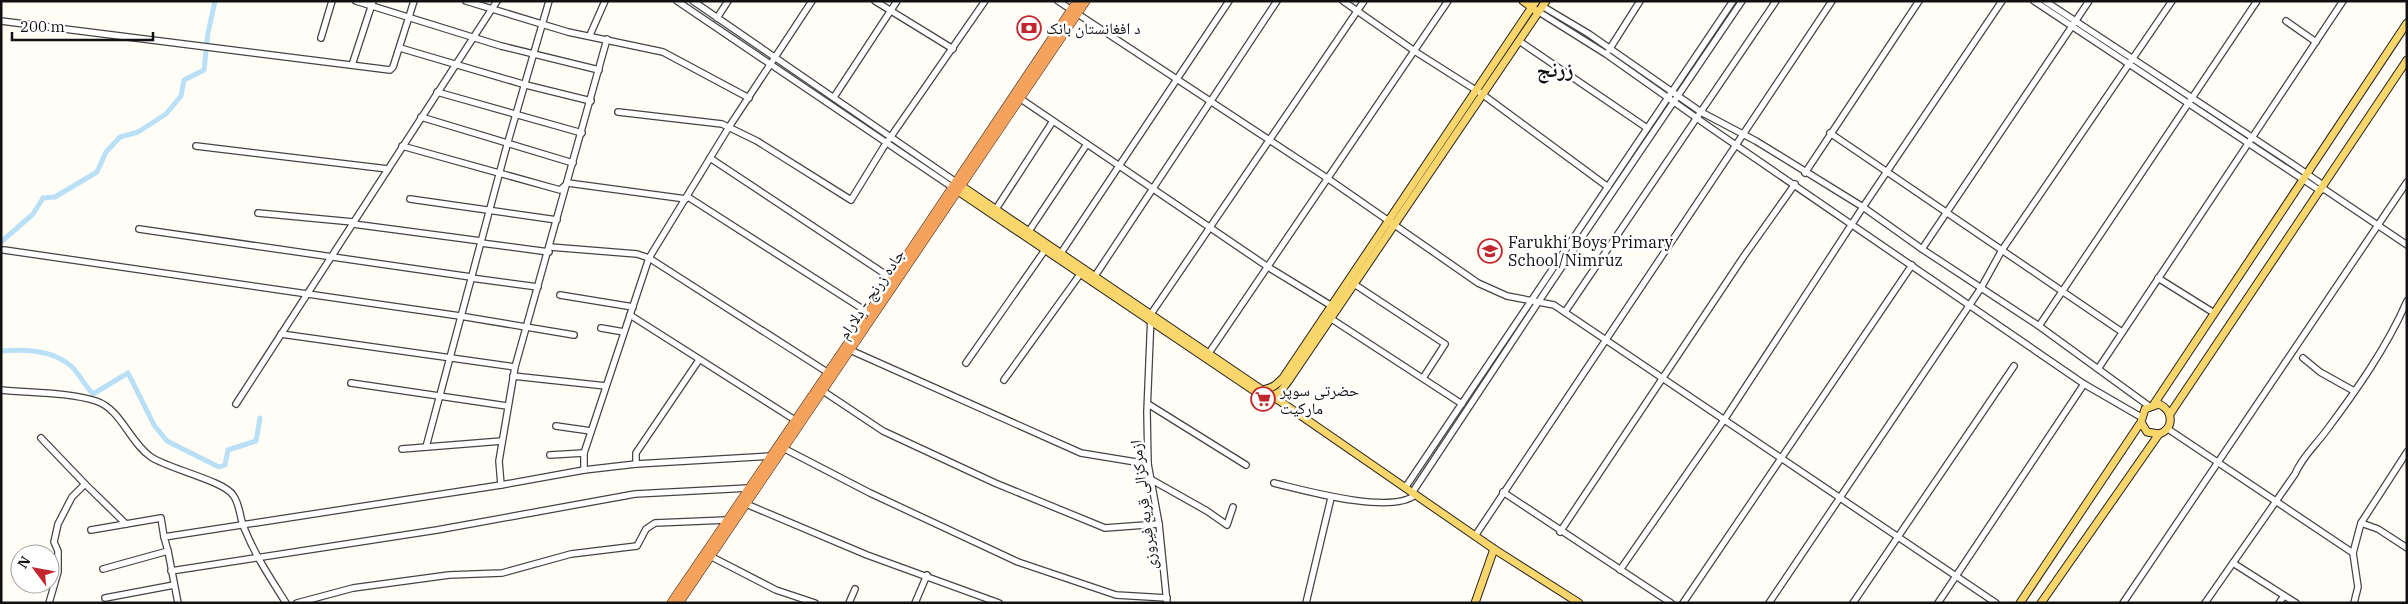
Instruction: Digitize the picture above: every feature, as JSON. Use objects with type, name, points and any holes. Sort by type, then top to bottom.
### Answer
[{"type":"highway","name":"جاده زرنج - دلارام","points":[[1074,13],[1077,1]]},
{"type":"highway","name":"جاده زرنج - دلارام","points":[[679,603],[850,350],[1017,96],[1074,13],[1086,1]]},
{"type":"highway","name":"جاده زرنج - دلارام","points":[[671,603],[891,278],[957,187]]},
{"type":"main road","points":[[1479,92],[1519,41],[1542,7],[1523,1]]},
{"type":"main road","points":[[957,187],[1080,273],[1209,353],[1262,390],[1267,389],[1275,386],[1283,378],[1334,307],[1479,92],[1534,3]]},
{"type":"main road","points":[[2020,603],[2407,23]]},
{"type":"main road","points":[[2042,603],[2159,434],[2168,429],[2170,414],[2407,60]]},
{"type":"main road","points":[[957,187],[996,209],[1095,276],[1256,392],[1272,396],[1281,391],[1289,380],[1330,318],[1334,307],[1354,284],[1390,224]]},
{"type":"main road","points":[[1267,389],[1272,396],[1413,494],[1494,549],[1579,603]]},
{"type":"main road","points":[[2151,405],[2164,406],[2170,414]]},
{"type":"main road","points":[[2141,420],[2147,432],[2159,434]]},
{"type":"main road","points":[[1475,603],[1494,549]]},
{"type":"street","points":[[320,38],[332,1]]},
{"type":"street","points":[[356,1],[372,4],[533,54],[598,70]]},
{"type":"street","points":[[1,22],[194,44],[390,70],[400,48],[414,1]]},
{"type":"street","points":[[466,1],[544,23],[568,32],[590,35],[664,52],[749,98]]},
{"type":"street","points":[[236,404],[308,295],[436,92],[497,1]]},
{"type":"street","points":[[426,447],[507,145],[549,1]]},
{"type":"street","points":[[590,35],[605,1]]},
{"type":"street","points":[[678,1],[886,144],[957,187]]},
{"type":"street","points":[[693,1],[892,136],[957,187]]},
{"type":"street","points":[[717,18],[728,1]]},
{"type":"street","points":[[584,470],[584,453],[649,258],[729,127],[812,1]]},
{"type":"street","points":[[875,1],[890,12],[953,49]]},
{"type":"street","points":[[834,96],[897,1]]},
{"type":"street","points":[[618,112],[722,124],[757,142],[851,200],[886,144],[985,1]]},
{"type":"street","points":[[1058,1],[1327,178],[1390,224],[1478,283],[1507,296],[1554,305],[1565,312],[1897,538],[1996,603]]},
{"type":"street","points":[[1095,276],[1277,1]]},
{"type":"street","points":[[1343,1],[1416,52],[1479,92],[1608,187]]},
{"type":"street","points":[[1152,318],[1268,140],[1364,1]]},
{"type":"street","points":[[1209,353],[1327,178],[1416,52],[1448,1]]},
{"type":"street","points":[[1608,51],[1640,1]]},
{"type":"street","points":[[1405,488],[1733,1]]},
{"type":"street","points":[[1274,482],[1331,498],[1367,501],[1406,501],[1413,494],[1538,302],[1742,1]]},
{"type":"street","points":[[1565,312],[1776,1]]},
{"type":"street","points":[[1475,536],[1832,1]]},
{"type":"street","points":[[1805,173],[1919,1]]},
{"type":"street","points":[[1620,570],[1724,420],[1851,224],[2002,1]]},
{"type":"street","points":[[2034,1],[2074,24],[2407,245]]},
{"type":"street","points":[[2045,1],[2074,24]]},
{"type":"street","points":[[1922,250],[2089,1]]},
{"type":"street","points":[[1769,603],[1981,288],[2002,250],[2172,1]]},
{"type":"street","points":[[2038,326],[2091,251],[2257,1]]},
{"type":"street","points":[[2098,369],[2343,1]]},
{"type":"street","points":[[1061,253],[1227,2]]},
{"type":"street","points":[[352,65],[372,4]]},
{"type":"street","points":[[1542,7],[1672,91],[1676,99],[1696,118],[1795,184],[2084,384],[2141,420]]},
{"type":"street","points":[[2286,22],[2316,42]]},
{"type":"street","points":[[501,485],[499,461],[515,367],[558,220],[606,39]]},
{"type":"street","points":[[1519,41],[1647,128]]},
{"type":"street","points":[[400,48],[526,85],[591,101]]},
{"type":"street","points":[[1608,51],[1667,97],[1676,99],[1743,134],[1805,173],[1863,206],[1922,250],[2038,326],[2151,405]]},
{"type":"street","points":[[436,92],[582,133]]},
{"type":"street","points":[[1017,96],[1212,227],[1268,267],[1334,307]]},
{"type":"street","points":[[421,117],[507,145],[572,163]]},
{"type":"street","points":[[996,209],[1053,121]]},
{"type":"street","points":[[1830,134],[2122,332]]},
{"type":"street","points":[[1029,231],[1087,144]]},
{"type":"street","points":[[196,146],[388,169]]},
{"type":"street","points":[[402,146],[560,190],[568,183],[687,198],[869,313]]},
{"type":"street","points":[[710,158],[891,278]]},
{"type":"street","points":[[2123,603],[2407,182]]},
{"type":"street","points":[[1560,532],[1662,378],[1795,184]]},
{"type":"street","points":[[410,199],[558,220]]},
{"type":"street","points":[[258,213],[353,223],[549,250],[636,254],[649,258],[827,372]]},
{"type":"street","points":[[139,229],[538,287]]},
{"type":"street","points":[[4,250],[460,316],[574,335]]},
{"type":"street","points":[[966,363],[1045,250]]},
{"type":"street","points":[[1682,603],[1912,265]]},
{"type":"street","points":[[1004,380],[1080,273]]},
{"type":"street","points":[[2158,278],[2214,313]]},
{"type":"street","points":[[1354,284],[1445,344],[1423,378]]},
{"type":"street","points":[[560,295],[633,307]]},
{"type":"street","points":[[2205,603],[2295,474],[2300,462],[2325,433],[2354,391],[2388,339],[2407,301]]},
{"type":"street","points":[[630,315],[795,420]]},
{"type":"street","name":"ازمرکزالی قریه فیروزی","points":[[1152,318],[1148,404],[1148,464],[1159,524],[1167,600]]},
{"type":"street","points":[[1330,318],[1462,404]]},
{"type":"street","points":[[601,328],[624,332]]},
{"type":"street","points":[[281,334],[449,356],[515,367]]},
{"type":"street","points":[[850,350],[1081,453],[1148,464]]},
{"type":"street","points":[[2303,358],[2320,372],[2354,391]]},
{"type":"street","points":[[636,464],[636,453],[699,360]]},
{"type":"street","points":[[1853,603],[2014,366]]},
{"type":"street","points":[[513,376],[606,386]]},
{"type":"street","points":[[351,383],[507,406]]},
{"type":"street","points":[[1938,603],[2084,384]]},
{"type":"street","points":[[1,390],[98,401],[113,413],[150,456],[170,467],[210,481],[232,493],[240,509],[242,525],[256,557],[286,603]]},
{"type":"street","points":[[822,391],[883,431],[995,483],[1105,528],[1159,524]]},
{"type":"street","points":[[1148,404],[1246,465]]},
{"type":"street","points":[[556,426],[591,431]]},
{"type":"street","points":[[2168,429],[2274,502],[2353,553]]},
{"type":"street","points":[[42,438],[84,484],[126,524]]},
{"type":"street","points":[[402,449],[502,441]]},
{"type":"street","points":[[783,448],[870,493],[1018,562],[1116,595],[1167,600]]},
{"type":"street","points":[[2354,603],[2358,587],[2353,553],[2361,523],[2407,452]]},
{"type":"street","points":[[550,455],[584,453]]},
{"type":"street","points":[[164,537],[501,485],[584,470],[636,464],[771,456]]},
{"type":"street","points":[[1152,480],[1208,511],[1227,525],[1233,507]]},
{"type":"street","points":[[50,603],[58,572],[58,551],[54,542],[58,524],[72,497],[84,484]]},
{"type":"street","points":[[171,571],[437,530],[635,494],[749,488]]},
{"type":"street","points":[[1503,492],[1560,532],[1671,603]]},
{"type":"street","points":[[1306,603],[1331,498]]},
{"type":"street","points":[[746,504],[867,555],[927,575],[999,603]]},
{"type":"street","points":[[91,530],[161,518],[178,603]]},
{"type":"street","points":[[297,603],[353,588],[449,575],[502,573],[571,554],[637,546],[646,528],[655,523],[727,520]]},
{"type":"street","points":[[2361,523],[2378,529],[2407,548]]},
{"type":"street","points":[[103,569],[168,551]]},
{"type":"street","points":[[710,556],[776,590],[815,603]]},
{"type":"street","points":[[2233,563],[2296,603]]},
{"type":"street","points":[[915,603],[927,575]]},
{"type":"street","points":[[105,598],[174,584]]},
{"type":"street","points":[[849,603],[854,589]]},
{"type":"street","points":[[1115,603],[1116,595]]},
{"type":"street","points":[[2279,603],[2284,596]]},
{"type":"waterway","points":[[1,242],[33,214],[43,198],[55,197],[97,172],[106,152],[120,137],[138,132],[166,114],[181,96],[184,80],[204,70],[208,33],[215,1]]},
{"type":"waterway","points":[[1,351],[38,352],[56,357],[71,366],[93,394],[128,373],[154,425],[167,441],[219,467],[225,465],[228,450],[256,441],[260,418]]},
{"type":"place","name":"د افغانستان بانک","points":[[1029,28]]},
{"type":"place","name":"Farukhi Boys Primary School/Nimruz","points":[[1490,251]]},
{"type":"place","name":"حضرتی سوپر مارکیت","points":[[1263,399]]},
{"type":"district","name":"زرنج","points":[[1555,69]]}]
